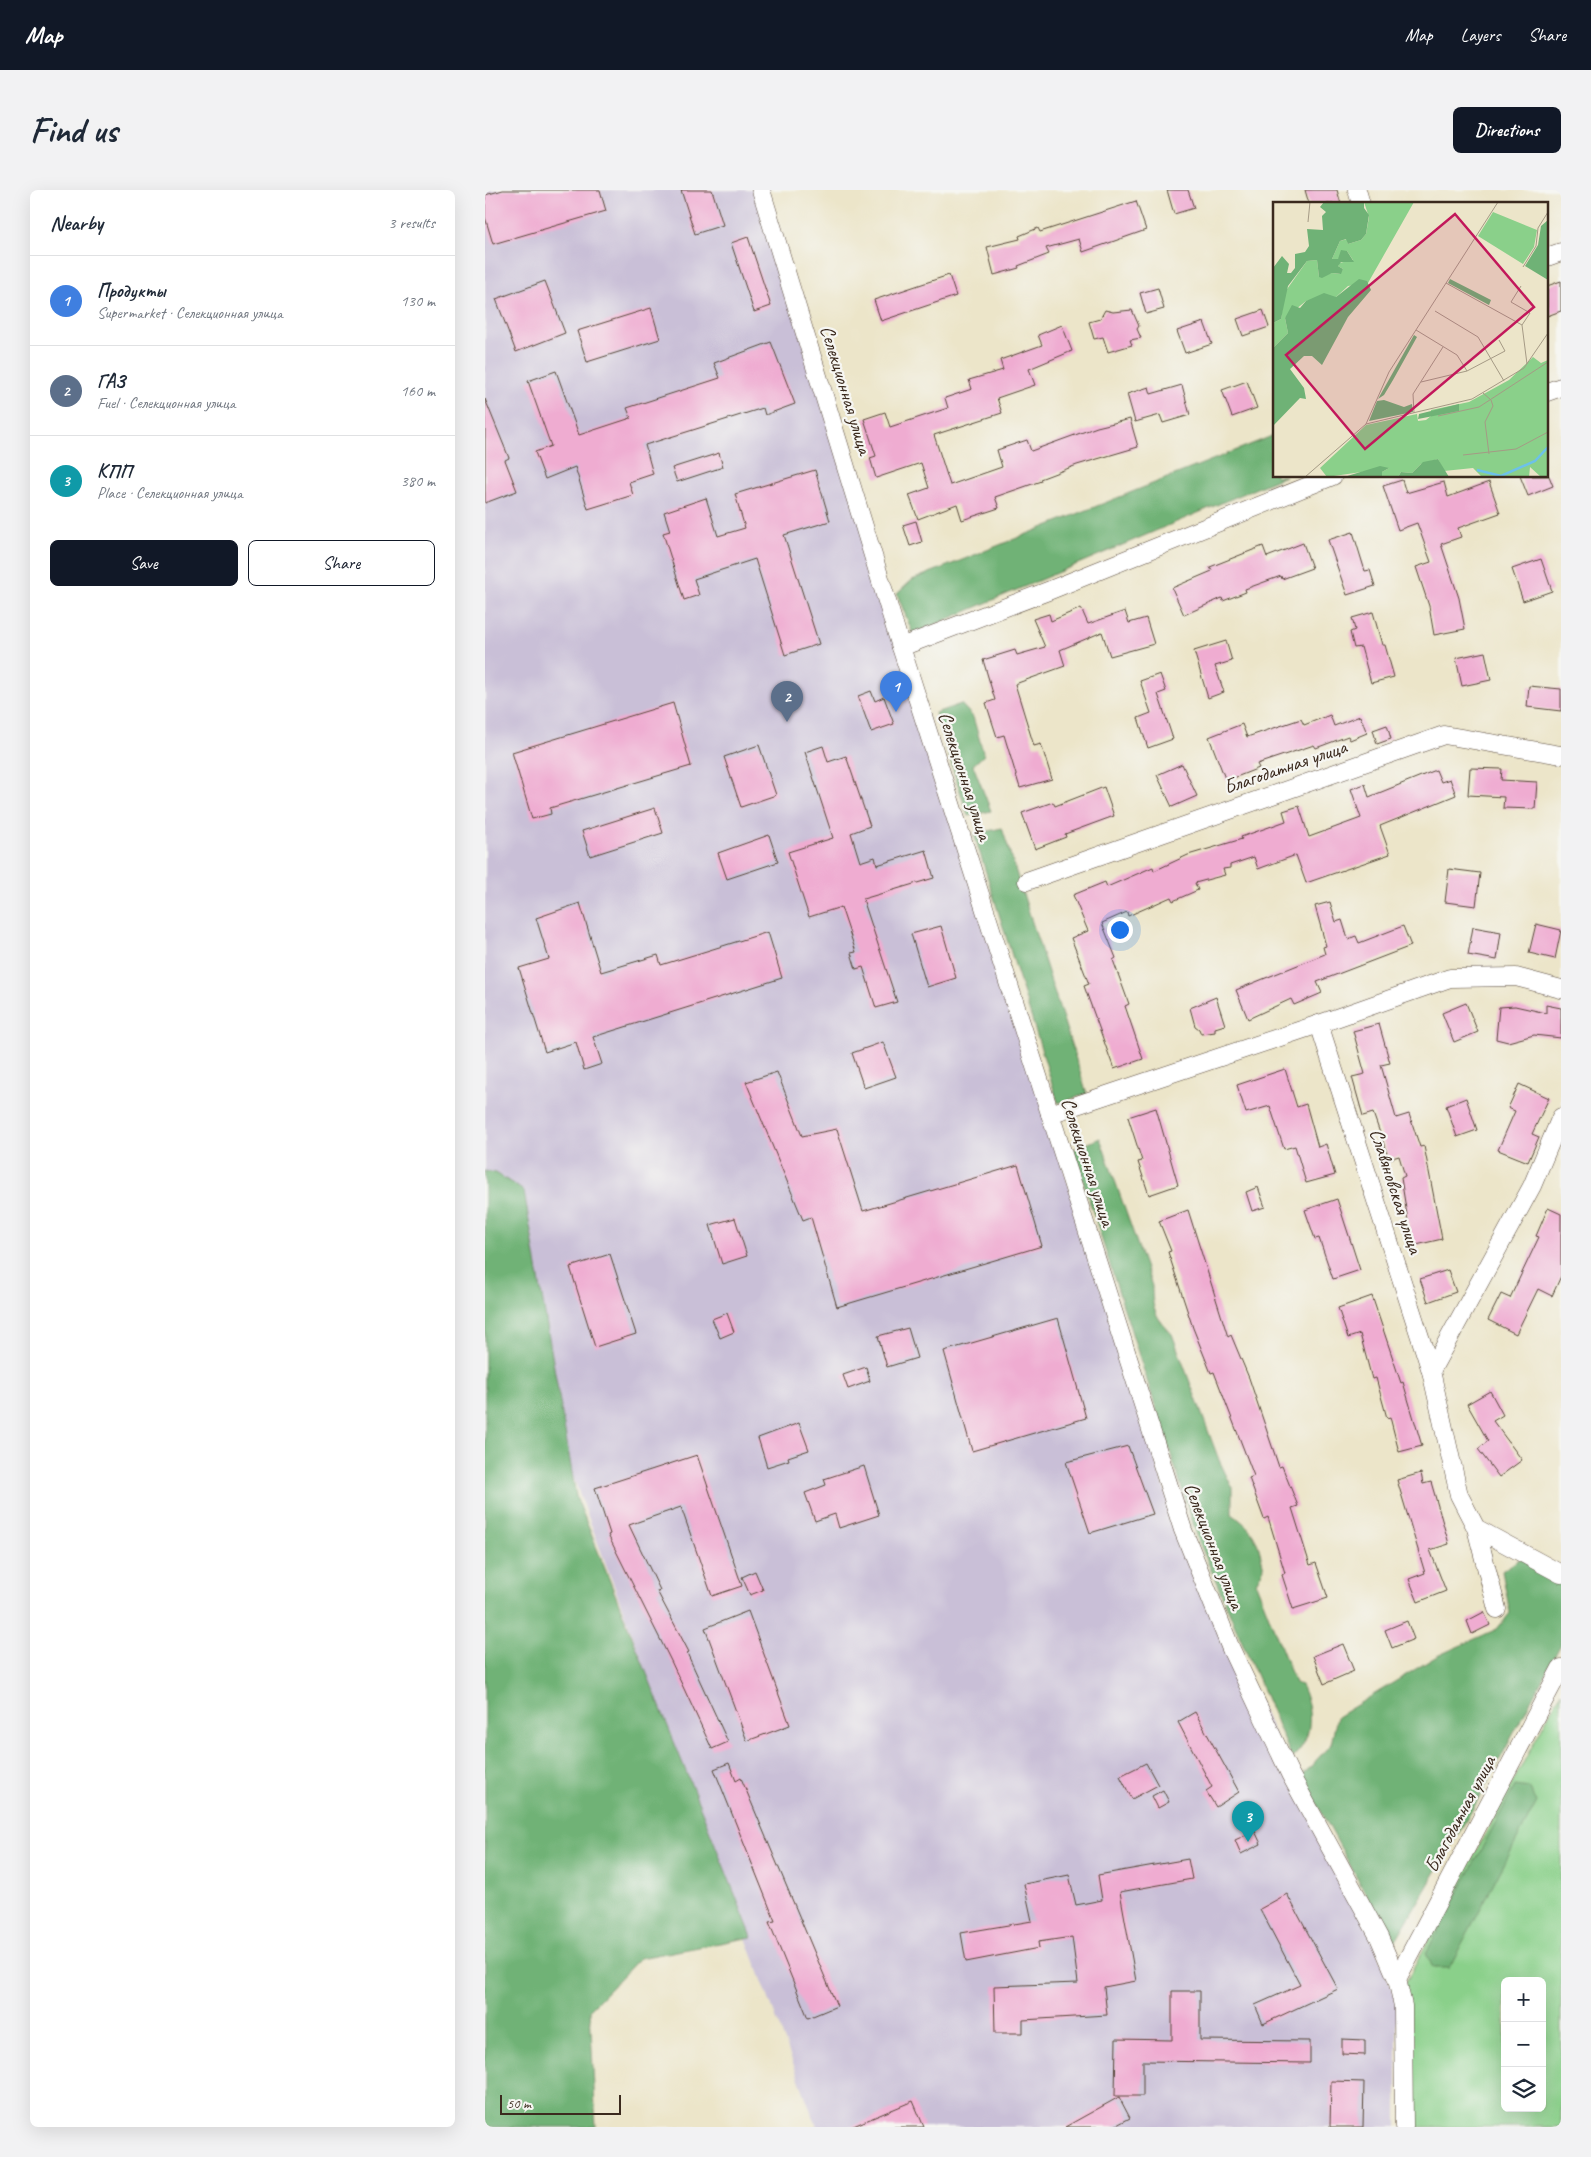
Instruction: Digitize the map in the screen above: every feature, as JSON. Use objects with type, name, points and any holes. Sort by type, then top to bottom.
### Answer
[{"type":"street","name":"Селекционная улица","points":[[761,190],[816,362],[901,647],[1146,1416],[1194,1558],[1231,1650],[1290,1774],[1379,1938],[1397,1979],[1403,2006],[1404,2127]]},
{"type":"street","points":[[1549,256],[1561,252]]},
{"type":"street","points":[[1549,391],[1561,387]]},
{"type":"street","points":[[901,647],[1118,563],[1328,478]]},
{"type":"street","name":"Благодатная улица","points":[[1027,881],[1444,734],[1561,755]]},
{"type":"street","points":[[1050,1114],[1319,1024],[1449,978],[1516,977],[1561,989]]},
{"type":"street","name":"Славяновская улица","points":[[1319,1024],[1431,1371],[1459,1495],[1476,1528],[1497,1610]]},
{"type":"street","points":[[1431,1371],[1533,1186],[1561,1117]]},
{"type":"street","points":[[1476,1528],[1561,1574]]},
{"type":"street","name":"Благодатная улица","points":[[1397,1979],[1561,1668]]},
{"type":"shaded area","points":[[485,190],[756,190],[1179,1535],[1374,1942],[1397,2002],[1397,2127],[817,2127],[485,1242]]},
{"type":"green space","points":[[1272,436],[1273,438],[1273,478],[1280,478],[913,634],[897,594],[912,580]]},
{"type":"green space","points":[[961,704],[973,717],[984,755],[973,765],[991,811],[968,816],[935,713]]},
{"type":"green space","points":[[1002,828],[1087,1094],[1058,1103],[974,834]]},
{"type":"green space","points":[[1100,1138],[1152,1286],[1154,1307],[1158,1317],[1172,1334],[1219,1460],[1232,1487],[1232,1514],[1247,1526],[1255,1537],[1264,1568],[1256,1583],[1295,1683],[1301,1685],[1305,1694],[1309,1714],[1308,1733],[1299,1750],[1292,1758],[1199,1542],[1073,1150]]},
{"type":"green space","points":[[485,1171],[496,1173],[524,1191],[576,1496],[752,1937],[640,1958],[590,2009],[596,2127],[485,2127]]},
{"type":"green space","points":[[1521,1558],[1561,1582],[1561,1644],[1481,1795],[1393,1945],[1302,1776],[1331,1744],[1337,1717],[1437,1656],[1497,1629],[1510,1613],[1502,1571]]},
{"type":"green space","points":[[1561,1692],[1561,2127],[1412,2127],[1413,2064],[1405,1984]]},
{"type":"green space","points":[[1515,1786],[1529,1788],[1537,1802],[1449,1968],[1433,1968],[1426,1953]]},
{"type":"building","points":[[503,190],[600,190],[606,211],[493,244],[485,217],[485,195]]},
{"type":"building","points":[[681,190],[712,190],[723,225],[695,234]]},
{"type":"building","points":[[1167,190],[1188,190],[1194,208],[1174,214]]},
{"type":"building","points":[[1305,190],[1337,190],[1340,202],[1308,202]]},
{"type":"building","points":[[1136,201],[1146,230],[1083,252],[1079,239],[1046,248],[1049,254],[1018,266],[1019,268],[994,275],[987,247],[1020,239],[1019,236],[1038,228],[1040,232]]},
{"type":"building","points":[[748,237],[771,306],[754,312],[731,243]]},
{"type":"building","points":[[949,275],[956,296],[881,321],[874,300]]},
{"type":"building","points":[[545,281],[565,333],[516,352],[496,299]]},
{"type":"building","points":[[1561,281],[1561,311],[1549,315],[1549,285]]},
{"type":"building","points":[[1158,288],[1164,309],[1146,314],[1140,293]]},
{"type":"building","points":[[651,308],[660,339],[587,362],[577,331]]},
{"type":"building","points":[[1105,310],[1113,312],[1132,310],[1139,326],[1137,329],[1141,338],[1130,340],[1132,345],[1108,352],[1103,337],[1094,339],[1089,322],[1100,319]]},
{"type":"building","points":[[1263,310],[1269,327],[1243,336],[1237,319]]},
{"type":"building","points":[[1204,322],[1212,344],[1185,353],[1177,331]]},
{"type":"building","points":[[1062,325],[1072,351],[1029,369],[1035,385],[997,398],[1002,413],[934,435],[950,485],[1002,467],[997,450],[1027,440],[1031,451],[1097,427],[1130,419],[1138,447],[1077,465],[1040,479],[1041,481],[995,497],[999,508],[962,520],[957,504],[918,519],[909,495],[929,488],[921,463],[876,478],[870,458],[876,456],[864,419],[885,412],[890,427],[948,408],[945,398],[972,389],[969,380],[1003,370],[1000,360],[1042,345],[1038,335]]},
{"type":"building","points":[[771,342],[795,404],[765,415],[763,408],[645,445],[653,474],[629,482],[633,495],[588,509],[575,467],[545,479],[535,452],[551,446],[528,381],[556,371],[579,435],[631,418],[627,408],[720,378],[714,363]]},
{"type":"building","points":[[1247,381],[1257,408],[1232,417],[1222,390]]},
{"type":"building","points":[[1182,385],[1190,415],[1163,423],[1160,415],[1135,422],[1127,394],[1149,387],[1151,394]]},
{"type":"building","points":[[485,399],[509,458],[505,460],[517,491],[485,503]]},
{"type":"building","points":[[719,453],[723,467],[677,482],[672,468]]},
{"type":"building","points":[[815,470],[830,521],[784,535],[819,644],[785,655],[755,559],[694,579],[699,595],[684,600],[663,533],[670,531],[664,512],[706,498],[718,536],[745,528],[735,494]]},
{"type":"building","points":[[1549,476],[1553,486],[1528,496],[1521,478],[1549,478]]},
{"type":"building","points":[[1402,480],[1406,493],[1444,482],[1448,497],[1489,482],[1500,513],[1458,528],[1461,537],[1441,544],[1459,598],[1465,629],[1434,635],[1429,606],[1416,567],[1431,562],[1417,523],[1398,530],[1383,486]]},
{"type":"building","points":[[916,521],[922,542],[910,546],[903,525]]},
{"type":"building","points":[[1353,532],[1365,571],[1370,570],[1375,586],[1347,595],[1328,540]]},
{"type":"building","points":[[1303,543],[1312,568],[1282,579],[1281,576],[1245,589],[1246,592],[1223,601],[1222,598],[1184,615],[1172,588],[1212,571],[1210,567],[1263,546],[1267,557]]},
{"type":"building","points":[[1541,559],[1552,591],[1523,601],[1512,569]]},
{"type":"building","points":[[1081,608],[1088,624],[1125,611],[1129,623],[1146,618],[1154,644],[1110,656],[1102,632],[1060,650],[1065,666],[1015,684],[1034,746],[1041,744],[1052,779],[1020,788],[1004,735],[997,737],[986,703],[995,700],[983,660],[1015,650],[1017,655],[1045,647],[1033,619],[1049,614],[1051,621]]},
{"type":"building","points":[[1373,612],[1382,645],[1385,645],[1394,677],[1371,683],[1361,647],[1354,648],[1350,632],[1355,630],[1352,618]]},
{"type":"building","points":[[1226,641],[1232,661],[1215,666],[1224,692],[1208,698],[1194,651]]},
{"type":"building","points":[[1485,652],[1491,680],[1462,686],[1456,658]]},
{"type":"building","points":[[1160,674],[1166,691],[1158,694],[1173,739],[1148,748],[1138,718],[1151,713],[1140,681]]},
{"type":"building","points":[[1529,686],[1561,689],[1561,711],[1527,707]]},
{"type":"building","points":[[871,691],[875,701],[884,697],[894,724],[871,732],[858,696]]},
{"type":"building","points":[[673,703],[691,766],[550,808],[551,814],[532,819],[512,752]]},
{"type":"building","points":[[1330,715],[1334,726],[1360,716],[1367,733],[1350,740],[1348,736],[1316,748],[1314,745],[1257,764],[1259,768],[1226,781],[1209,737],[1242,724],[1247,737],[1301,719],[1304,725]]},
{"type":"building","points":[[1387,725],[1391,739],[1377,744],[1373,730]]},
{"type":"building","points":[[759,745],[776,795],[741,807],[724,757]]},
{"type":"building","points":[[823,746],[828,762],[846,756],[870,826],[851,833],[860,862],[875,857],[877,865],[926,850],[934,878],[863,899],[897,1002],[876,1008],[863,967],[856,969],[851,953],[856,952],[841,907],[809,917],[788,852],[833,838],[805,752]]},
{"type":"building","points":[[1182,764],[1197,796],[1172,807],[1157,775]]},
{"type":"building","points":[[1470,768],[1502,769],[1501,780],[1537,782],[1535,809],[1503,808],[1504,797],[1468,795]]},
{"type":"building","points":[[1436,770],[1441,782],[1450,779],[1456,795],[1380,826],[1390,854],[1306,883],[1296,855],[1258,869],[1254,857],[1230,865],[1230,868],[1223,869],[1225,875],[1195,883],[1198,890],[1173,901],[1171,897],[1128,916],[1127,912],[1102,923],[1116,958],[1113,960],[1129,1004],[1125,1006],[1143,1059],[1114,1069],[1084,986],[1089,984],[1071,938],[1088,931],[1073,895],[1105,882],[1107,887],[1153,867],[1154,871],[1188,855],[1242,839],[1241,837],[1286,821],[1283,811],[1299,806],[1309,837],[1361,818],[1351,789],[1365,784],[1369,797]]},
{"type":"building","points":[[1104,787],[1114,816],[1065,834],[1066,837],[1035,849],[1022,813],[1053,802],[1055,806]]},
{"type":"building","points":[[655,808],[663,833],[590,856],[582,831]]},
{"type":"building","points":[[769,835],[778,862],[727,879],[718,853]]},
{"type":"building","points":[[1449,869],[1480,873],[1476,906],[1445,902]]},
{"type":"building","points":[[1330,902],[1336,922],[1342,920],[1348,939],[1356,936],[1359,943],[1403,926],[1411,946],[1317,982],[1322,993],[1294,1005],[1291,999],[1248,1019],[1236,990],[1325,954],[1323,947],[1326,946],[1315,906]]},
{"type":"building","points":[[580,903],[601,972],[658,955],[661,965],[768,932],[782,978],[593,1037],[602,1064],[584,1070],[576,1042],[545,1052],[519,968],[549,959],[536,918]]},
{"type":"building","points":[[1536,924],[1561,930],[1555,959],[1529,953]]},
{"type":"building","points":[[941,926],[956,978],[927,987],[911,934]]},
{"type":"building","points":[[1473,927],[1501,932],[1497,960],[1468,955]]},
{"type":"building","points":[[1216,997],[1225,1025],[1215,1028],[1215,1032],[1201,1034],[1195,1026],[1190,1008]]},
{"type":"building","points":[[1466,1003],[1478,1032],[1454,1042],[1442,1013]]},
{"type":"building","points":[[1546,1005],[1561,1008],[1561,1038],[1534,1035],[1508,1042],[1496,1039],[1499,1007],[1515,1006],[1546,1013]]},
{"type":"building","points":[[1379,1024],[1390,1063],[1381,1065],[1396,1118],[1409,1114],[1420,1147],[1424,1146],[1442,1239],[1412,1246],[1401,1178],[1405,1176],[1399,1156],[1389,1159],[1373,1113],[1363,1116],[1352,1077],[1365,1074],[1353,1031]]},
{"type":"building","points":[[883,1042],[896,1077],[864,1088],[852,1053]]},
{"type":"building","points":[[1285,1069],[1297,1107],[1306,1104],[1318,1147],[1326,1144],[1335,1175],[1306,1183],[1295,1146],[1284,1149],[1270,1106],[1246,1113],[1237,1085]]},
{"type":"building","points":[[777,1072],[802,1136],[837,1129],[863,1211],[1018,1165],[1042,1246],[837,1307],[811,1217],[803,1220],[746,1082]]},
{"type":"building","points":[[1519,1084],[1549,1098],[1532,1134],[1539,1137],[1528,1162],[1498,1150],[1515,1111],[1508,1108]]},
{"type":"building","points":[[1466,1098],[1477,1130],[1457,1137],[1446,1106]]},
{"type":"building","points":[[1156,1108],[1178,1185],[1149,1195],[1138,1162],[1142,1161],[1128,1117]]},
{"type":"building","points":[[1258,1187],[1265,1207],[1252,1211],[1246,1192]]},
{"type":"building","points":[[1337,1199],[1360,1270],[1333,1279],[1319,1238],[1315,1239],[1305,1210]]},
{"type":"building","points":[[1548,1208],[1561,1214],[1561,1276],[1552,1296],[1538,1289],[1516,1334],[1488,1320],[1501,1294],[1510,1298],[1539,1237],[1536,1236]]},
{"type":"building","points":[[1188,1210],[1228,1337],[1231,1335],[1249,1378],[1279,1467],[1282,1466],[1298,1506],[1292,1508],[1310,1565],[1316,1563],[1328,1598],[1293,1609],[1282,1575],[1285,1573],[1268,1517],[1264,1519],[1249,1478],[1254,1476],[1214,1372],[1211,1373],[1193,1328],[1168,1252],[1171,1251],[1159,1221]]},
{"type":"building","points":[[735,1218],[747,1256],[722,1264],[710,1225]]},
{"type":"building","points":[[610,1254],[636,1334],[595,1347],[570,1267]]},
{"type":"building","points":[[1448,1270],[1456,1292],[1428,1302],[1420,1279]]},
{"type":"building","points":[[1372,1296],[1401,1383],[1403,1382],[1422,1446],[1399,1452],[1390,1417],[1387,1418],[1376,1378],[1372,1379],[1360,1334],[1348,1338],[1338,1308]]},
{"type":"building","points":[[727,1313],[734,1332],[720,1338],[712,1319]]},
{"type":"building","points":[[1058,1318],[1086,1418],[972,1451],[944,1351]]},
{"type":"building","points":[[908,1328],[917,1358],[887,1367],[878,1336]]},
{"type":"building","points":[[866,1367],[870,1381],[848,1389],[843,1375]]},
{"type":"building","points":[[1490,1391],[1503,1415],[1493,1421],[1522,1460],[1499,1477],[1478,1449],[1488,1441],[1467,1404]]},
{"type":"building","points":[[799,1423],[809,1450],[788,1457],[789,1460],[767,1467],[758,1438]]},
{"type":"building","points":[[1128,1446],[1153,1514],[1090,1533],[1066,1462]]},
{"type":"building","points":[[697,1455],[742,1586],[712,1596],[681,1507],[629,1525],[660,1590],[657,1591],[689,1652],[687,1653],[728,1742],[712,1749],[671,1661],[608,1535],[610,1534],[595,1488]]},
{"type":"building","points":[[864,1466],[879,1515],[839,1528],[835,1514],[815,1521],[805,1493],[826,1485],[824,1479]]},
{"type":"building","points":[[1421,1473],[1423,1484],[1431,1482],[1449,1544],[1430,1550],[1446,1591],[1418,1602],[1409,1579],[1425,1573],[1397,1480]]},
{"type":"building","points":[[755,1571],[763,1590],[750,1595],[742,1577]]},
{"type":"building","points":[[748,1611],[790,1725],[747,1741],[705,1628]]},
{"type":"building","points":[[1484,1612],[1490,1625],[1472,1634],[1467,1621]]},
{"type":"building","points":[[1407,1621],[1414,1639],[1392,1648],[1385,1630]]},
{"type":"building","points":[[1343,1644],[1354,1671],[1324,1684],[1313,1656]]},
{"type":"building","points":[[1195,1712],[1239,1792],[1216,1807],[1206,1791],[1212,1787],[1178,1722]]},
{"type":"building","points":[[729,1763],[736,1781],[741,1778],[837,2006],[808,2018],[769,1922],[775,1921],[714,1769]]},
{"type":"building","points":[[1146,1763],[1158,1785],[1132,1799],[1120,1776]]},
{"type":"building","points":[[1163,1790],[1169,1802],[1158,1808],[1152,1796]]},
{"type":"building","points":[[1255,1831],[1261,1844],[1241,1854],[1235,1840]]},
{"type":"building","points":[[1188,1859],[1192,1879],[1120,1892],[1136,1981],[1104,1987],[1107,2015],[1023,2020],[1023,2033],[995,2033],[994,1986],[1078,1983],[1072,1937],[1038,1942],[1039,1948],[966,1962],[961,1933],[1032,1921],[1024,1884],[1069,1875],[1076,1905],[1102,1900],[1098,1875]]},
{"type":"building","points":[[1287,1894],[1338,1989],[1263,2024],[1255,2005],[1300,1985],[1260,1909]]},
{"type":"building","points":[[1172,1991],[1200,1991],[1200,2040],[1310,2041],[1310,2063],[1143,2061],[1143,2096],[1115,2096],[1116,2039],[1172,2040]]},
{"type":"building","points":[[1342,2039],[1365,2040],[1365,2055],[1342,2054]]},
{"type":"building","points":[[1331,2081],[1364,2082],[1363,2127],[1330,2127]]},
{"type":"building","points":[[1119,2097],[1130,2118],[1113,2127],[1065,2127]]},
{"type":"building","points":[[913,2101],[924,2127],[851,2127]]},
{"type":"place","name":"Продукты","points":[[896,712]]},
{"type":"place","name":"ГАЗ","points":[[787,722]]},
{"type":"place","name":"КПП","points":[[1248,1842]]}]
